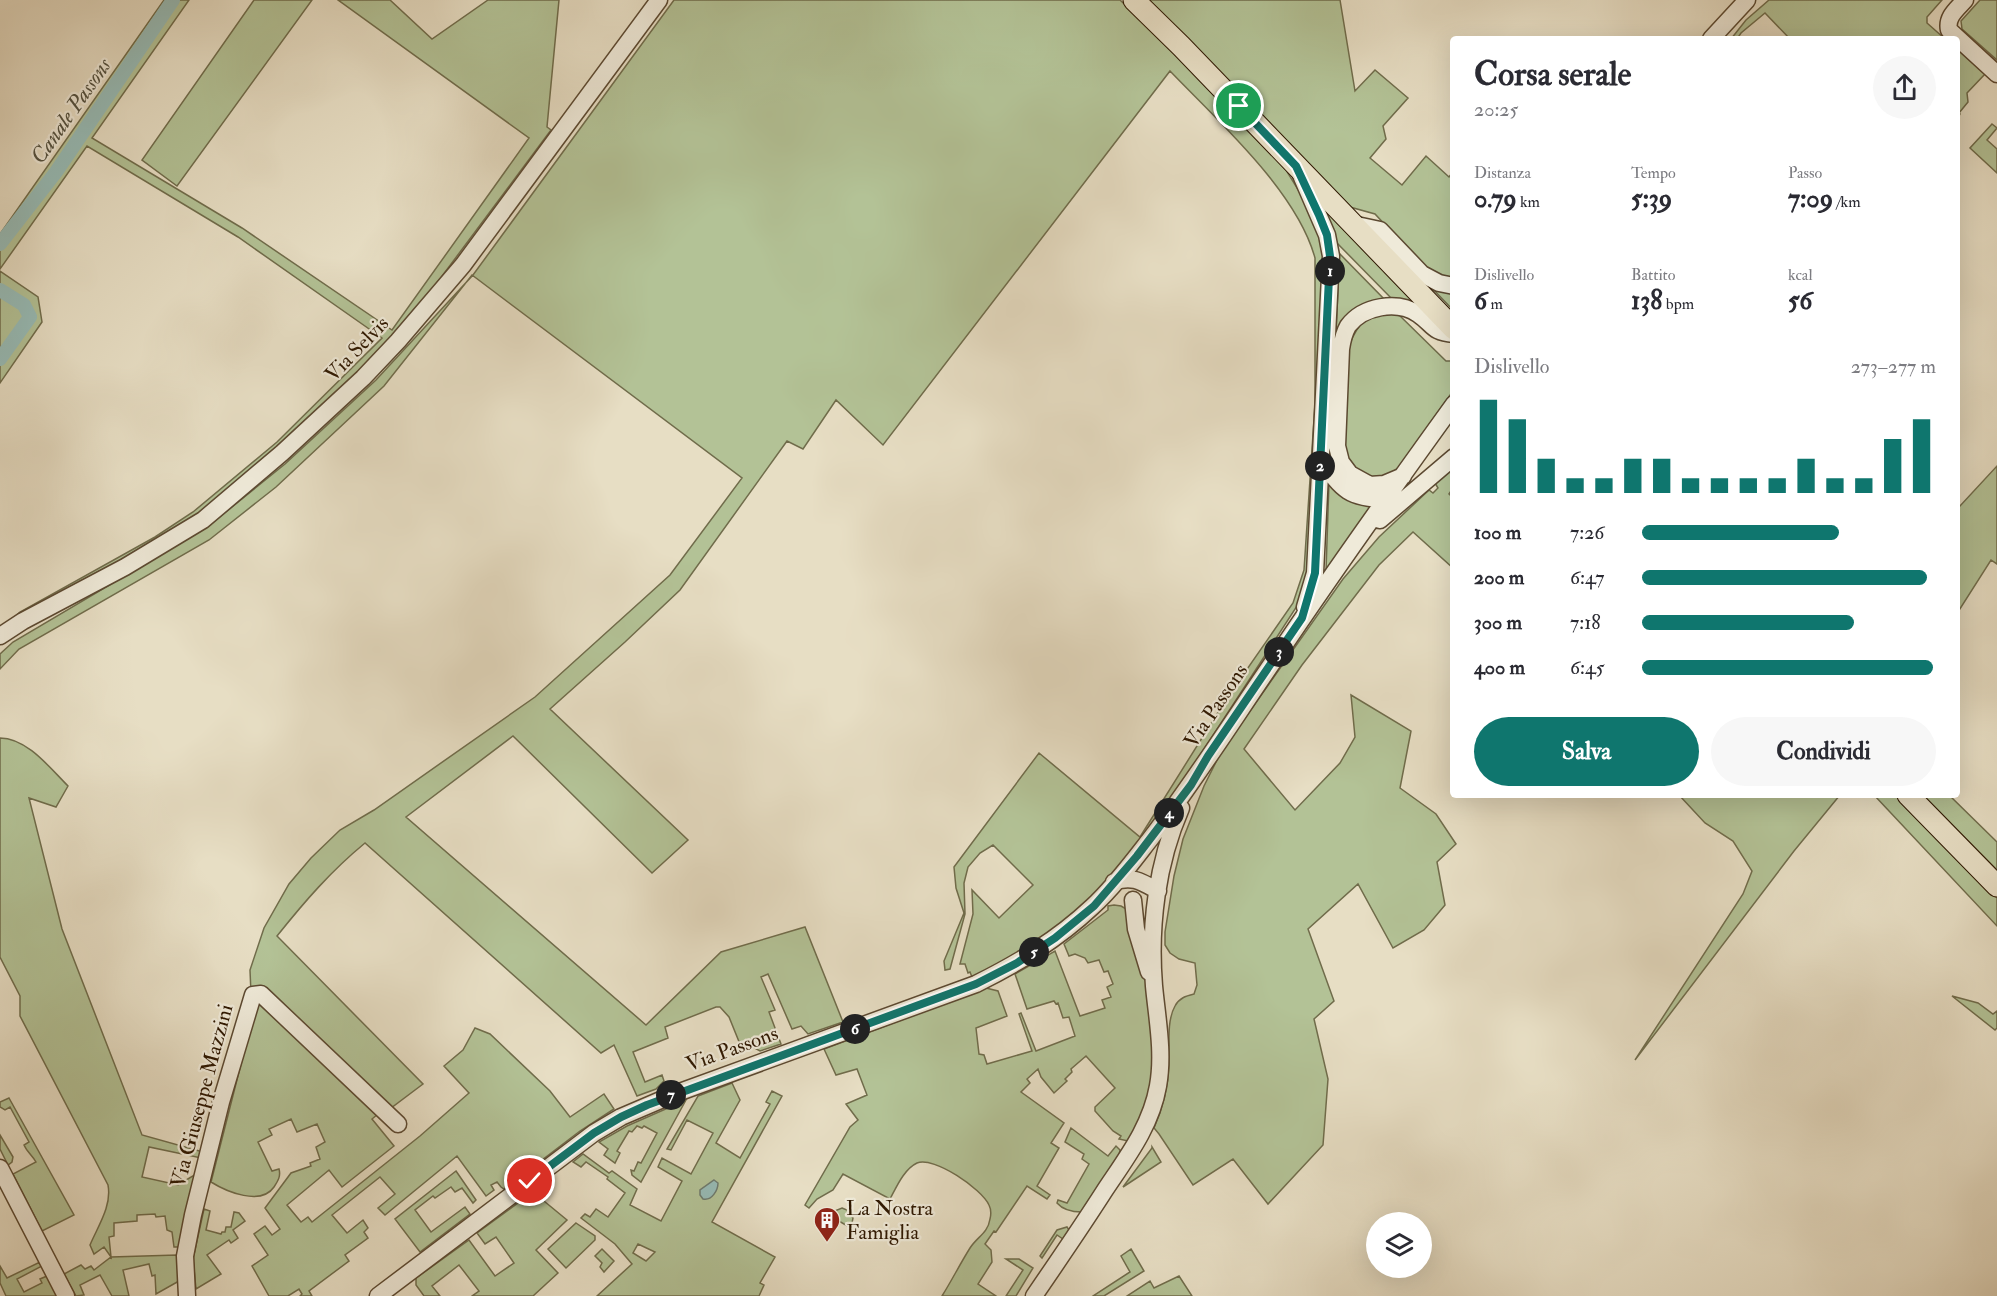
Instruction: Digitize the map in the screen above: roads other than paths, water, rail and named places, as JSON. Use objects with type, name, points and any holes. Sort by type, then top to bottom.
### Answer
[{"type":"main road","points":[[1134,0],[1450,325]]},
{"type":"main road","points":[[1911,798],[1997,886]]},
{"type":"street","name":"Via Selvis","points":[[0,636],[23,621],[124,567],[202,520],[282,453],[363,378],[463,265],[659,0]]},
{"type":"street","points":[[1715,36],[1747,0]]},
{"type":"street","points":[[1956,36],[1949,30],[1947,23],[1965,0]]},
{"type":"street","points":[[1960,40],[1997,74]]},
{"type":"street","points":[[1296,166],[1327,235],[1330,256],[1315,573],[1302,618]]},
{"type":"street","points":[[1352,224],[1380,230],[1422,274],[1439,283],[1450,285]]},
{"type":"street","points":[[1403,476],[1384,484],[1370,485],[1350,474],[1341,462],[1337,446],[1343,338],[1348,326],[1358,318],[1368,312],[1395,306],[1417,313],[1440,333],[1450,334]]},
{"type":"street","name":"Via Passons","points":[[378,1296],[594,1133],[621,1117],[677,1093],[976,984],[1017,963],[1055,938],[1094,906],[1137,856],[1191,785],[1214,747],[1302,618],[1450,410]]},
{"type":"street","points":[[1321,460],[1337,482],[1354,496],[1388,499]]},
{"type":"street","points":[[1359,538],[1450,460]]},
{"type":"street","points":[[1034,1296],[1133,1148],[1152,1112],[1158,1084],[1159,1065],[1153,926],[1158,891],[1172,829],[1191,785]]},
{"type":"street","points":[[1114,882],[1124,878],[1139,880],[1158,891]]},
{"type":"street","name":"Via Passons","points":[[1094,906],[1110,900],[1133,900],[1158,891]]},
{"type":"street","points":[[1133,900],[1136,929],[1154,984]]},
{"type":"street","name":"Via Giuseppe Mazzini","points":[[187,1296],[185,1256],[193,1215],[220,1106],[253,995],[261,994],[398,1124]]},
{"type":"street","points":[[0,1168],[66,1296]]},
{"type":"water","points":[[714,1180],[718,1183],[716,1192],[712,1197],[703,1199],[700,1190]]},
{"type":"waterway","name":"Canale Passons","points":[[0,244],[56,172],[173,0]]},
{"type":"waterway","name":"Canale Passons","points":[[0,290],[24,305],[30,317],[0,359]]},
{"type":"place","name":"La Nostra Famiglia","points":[[827,1243]]}]
